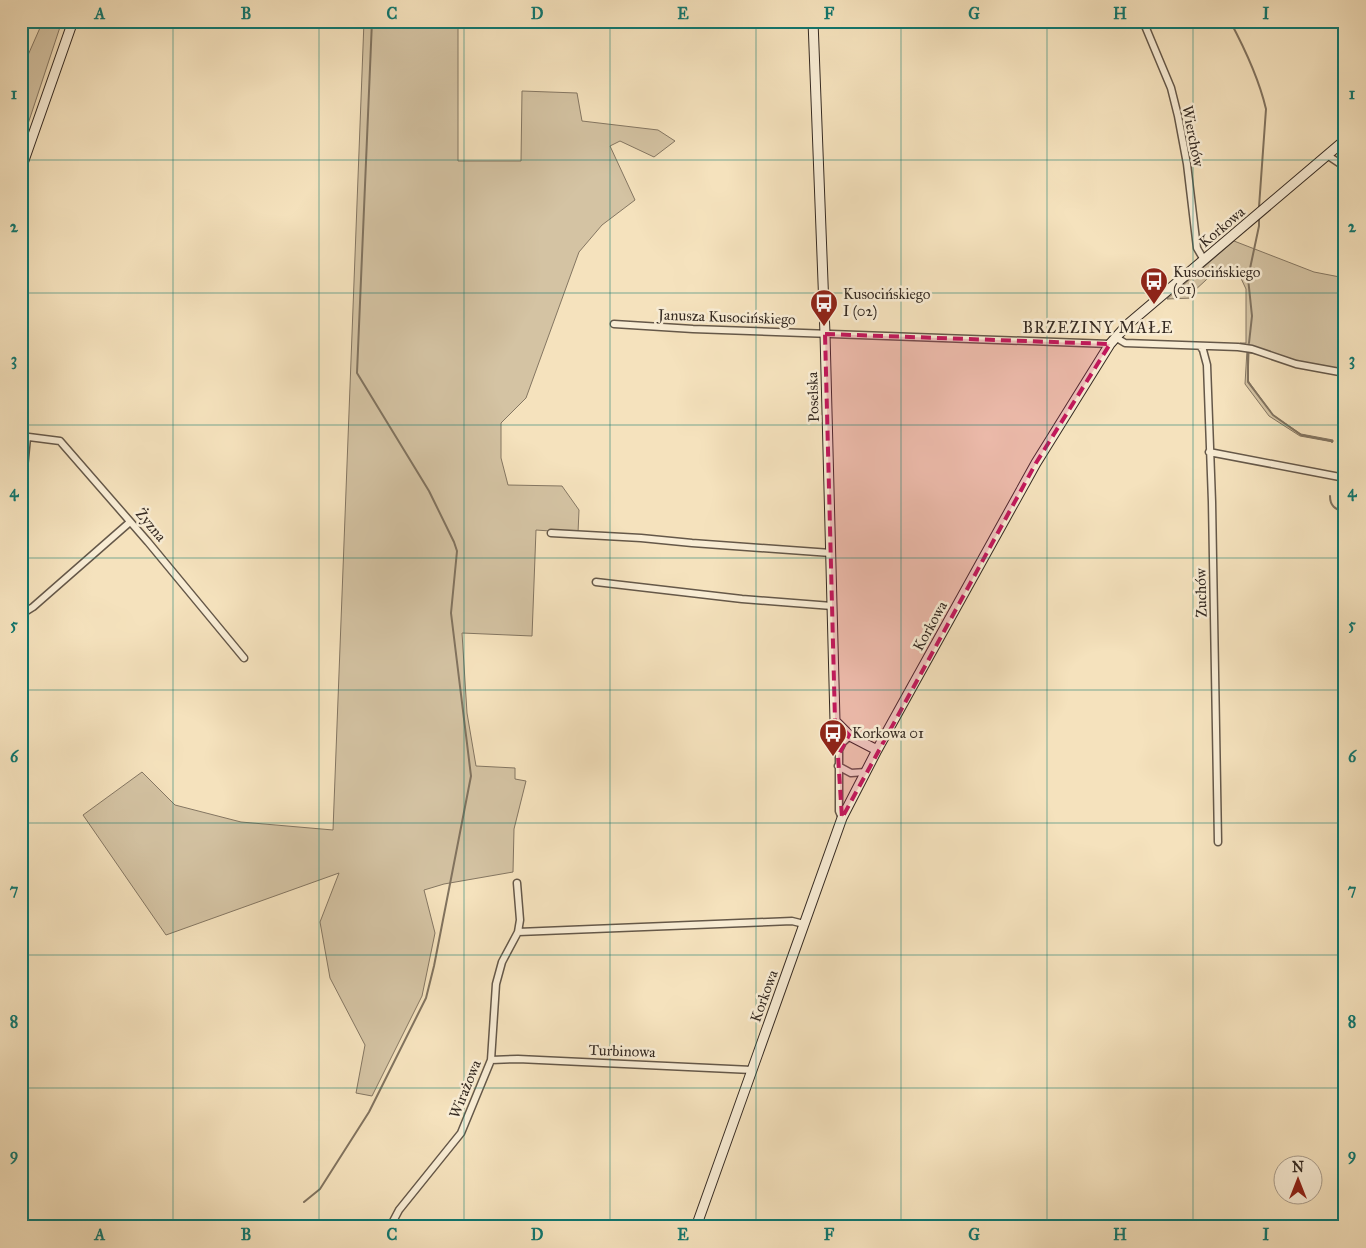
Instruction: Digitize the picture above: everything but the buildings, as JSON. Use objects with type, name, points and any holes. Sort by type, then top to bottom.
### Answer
[{"type":"street","points":[[21,168],[73,21]]},
{"type":"street","name":"Poselska","points":[[813,21],[825,334],[835,721],[850,736],[877,750]]},
{"type":"street","name":"Wierchów","points":[[1143,21],[1171,88],[1187,164],[1197,248],[1204,260]]},
{"type":"street","name":"Korkowa","points":[[696,1227],[842,818],[877,750],[1036,463],[1113,341],[1127,325],[1345,140]]},
{"type":"street","points":[[1327,155],[1345,167]]},
{"type":"street","name":"Janusza Kusocińskiego","points":[[614,324],[825,334],[1113,341],[1252,349],[1296,364],[1345,373]]},
{"type":"street","name":"Zuchów","points":[[1200,346],[1207,365],[1218,842]]},
{"type":"street","points":[[21,499],[24,436]]},
{"type":"street","name":"Żyzna","points":[[24,436],[60,441],[244,658]]},
{"type":"street","points":[[1209,452],[1345,478]]},
{"type":"street","points":[[21,612],[25,612],[33,607],[130,522]]},
{"type":"street","points":[[551,533],[831,553]]},
{"type":"street","points":[[596,582],[734,598],[832,606]]},
{"type":"street","points":[[842,818],[839,811],[839,750],[840,746],[850,736]]},
{"type":"street","points":[[838,766],[851,773],[866,772]]},
{"type":"street","name":"Wirażowa","points":[[390,1227],[399,1210],[461,1133],[491,1060],[496,984],[502,962],[518,932],[520,920],[517,883]]},
{"type":"street","points":[[518,932],[792,921],[804,924]]},
{"type":"street","name":"Turbinowa","points":[[491,1060],[546,1060],[752,1070]]},
{"type":"highlighted area","points":[[825,334],[1110,344],[1036,463],[842,818],[838,756],[849,735],[835,721]]},
{"type":"shaded area","points":[[43,21],[62,21],[21,145],[21,71]]},
{"type":"shaded area","points":[[364,21],[458,21],[458,161],[521,161],[522,91],[577,93],[582,121],[658,130],[675,141],[654,157],[620,141],[610,146],[635,200],[602,225],[579,252],[526,398],[501,423],[501,458],[508,485],[562,486],[579,510],[578,533],[536,530],[532,636],[462,633],[467,713],[476,766],[515,768],[515,779],[526,781],[514,829],[513,872],[444,884],[424,890],[435,933],[422,996],[372,1096],[356,1093],[365,1045],[330,978],[320,922],[339,873],[166,935],[83,815],[142,772],[175,805],[241,822],[333,830]]},
{"type":"shaded area","points":[[1234,241],[1314,272],[1345,278],[1345,372],[1297,363],[1241,345],[1240,343],[1246,343],[1246,289],[1238,272],[1219,268],[1193,292],[1193,298],[1167,299]]},
{"type":"shaded area","points":[[1247,350],[1264,355],[1249,353],[1248,379],[1273,415],[1301,434],[1333,440],[1333,442],[1300,436],[1269,416],[1245,384]]},
{"type":"waterway","points":[[304,1202],[320,1189],[369,1112],[426,998],[471,776],[451,613],[457,551],[429,491],[357,373],[372,21]]},
{"type":"waterway","points":[[1230,21],[1251,64],[1266,109],[1259,207]]},
{"type":"waterway","points":[[1340,152],[1345,148]]},
{"type":"waterway","points":[[1249,343],[1252,316],[1248,278],[1259,226],[1259,217]]},
{"type":"waterway","points":[[1248,352],[1248,382],[1273,415],[1301,435],[1332,442]]},
{"type":"waterway","points":[[1330,496],[1332,505],[1345,513]]},
{"type":"place","name":"Kusocińskiego (01)","points":[[1154,305]]},
{"type":"place","name":"Kusocińskiego I (02)","points":[[824,327]]},
{"type":"place","name":"Korkowa 01","points":[[833,757]]},
{"type":"district","name":"BRZEZINY MAŁE","points":[[1098,327]]}]
